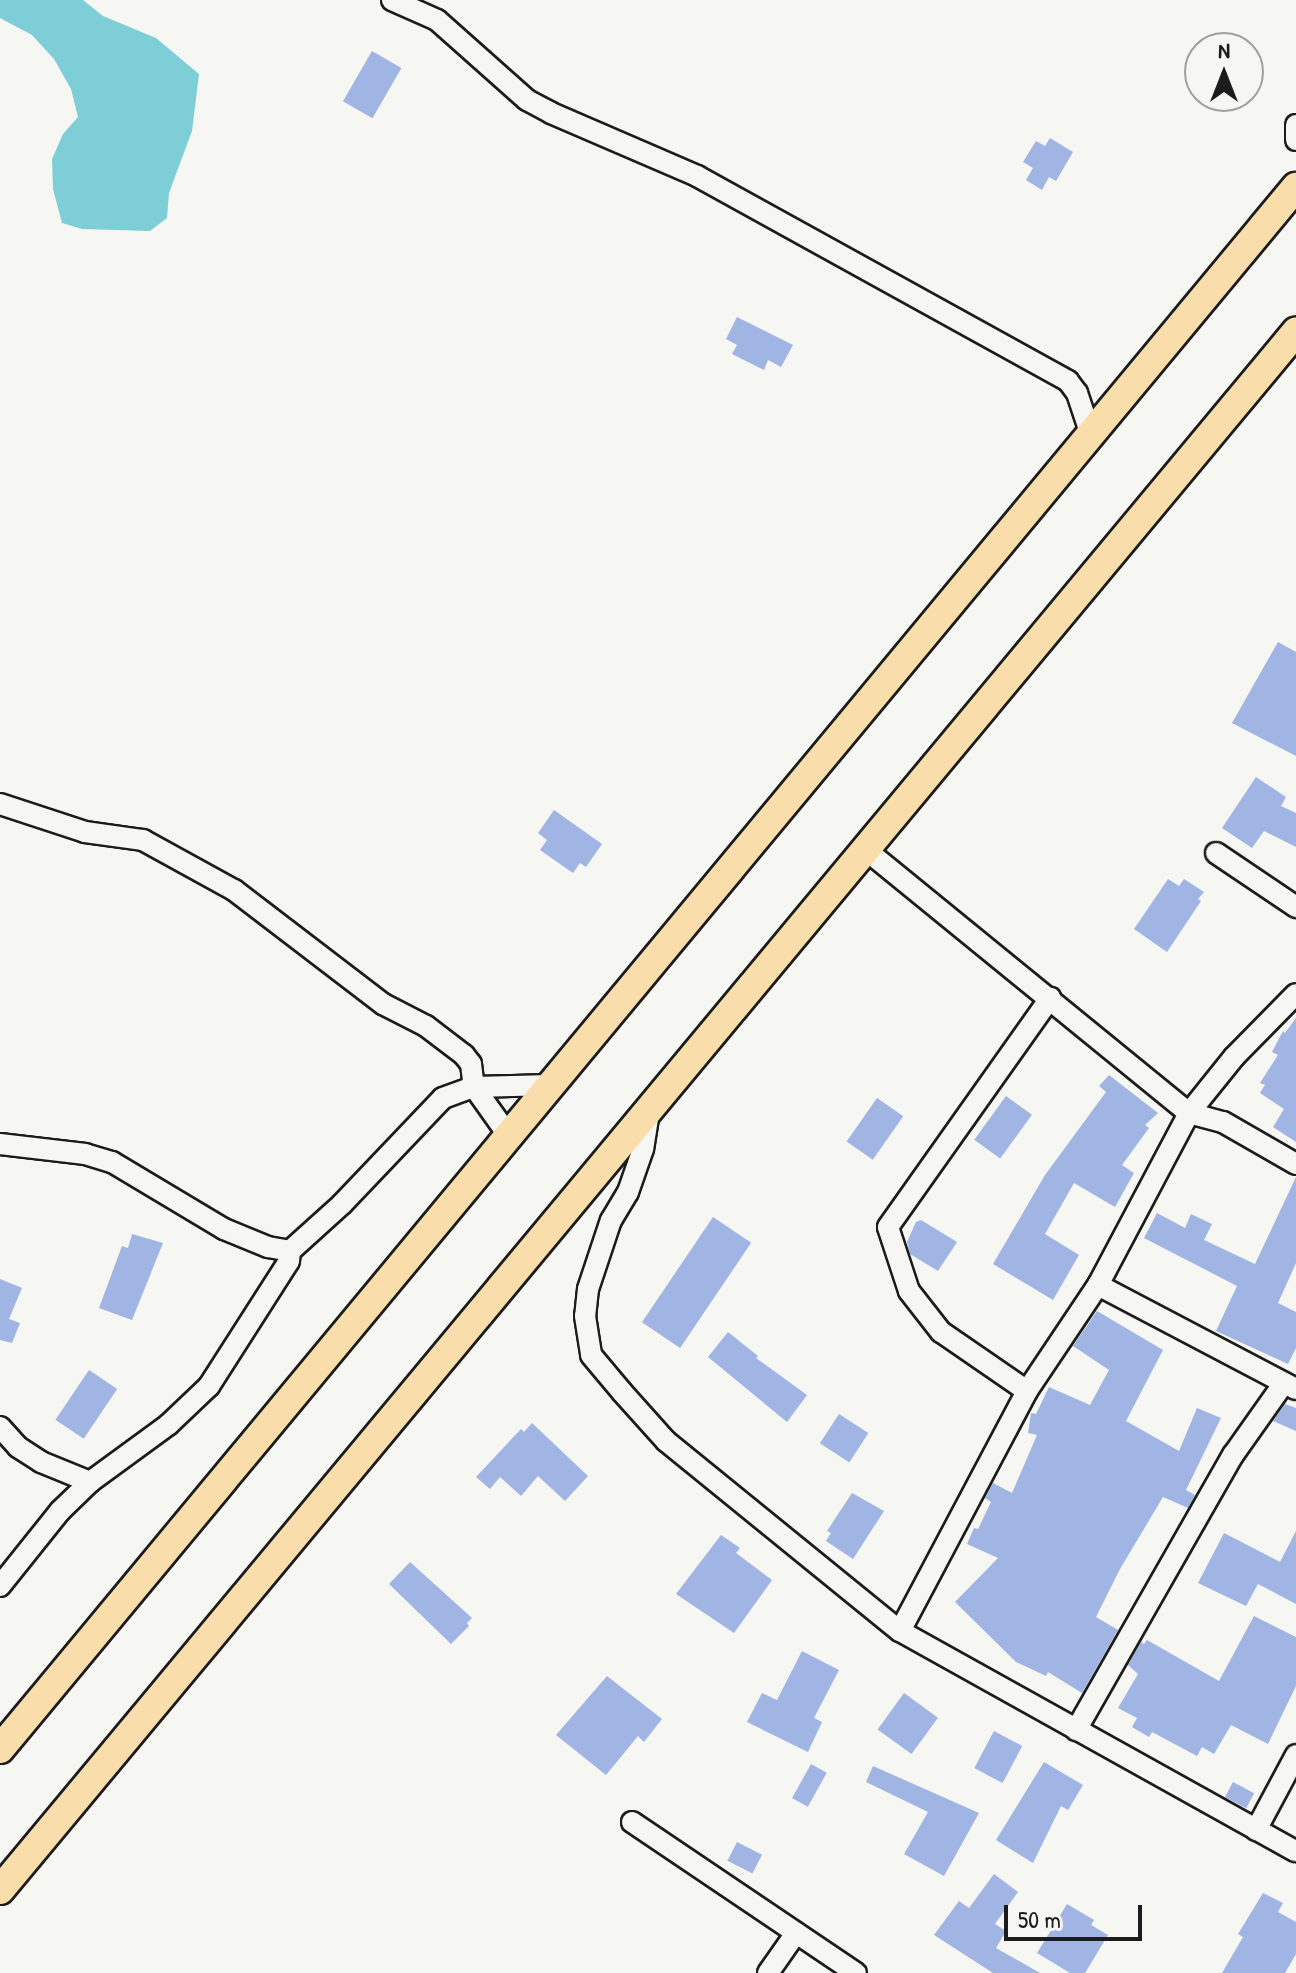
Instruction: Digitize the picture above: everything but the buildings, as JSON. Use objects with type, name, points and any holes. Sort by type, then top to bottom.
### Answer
[{"type":"highway","points":[[0,1749],[1296,187]]},
{"type":"highway","points":[[0,1890],[1296,332]]},
{"type":"street","points":[[392,0],[437,20],[527,100],[697,176],[1068,381],[1077,393],[1091,435]]},
{"type":"street","points":[[1296,125],[1296,140]]},
{"type":"street","points":[[0,804],[85,832],[143,840],[234,890],[383,1004],[444,1038],[471,1064],[474,1087],[509,1136]]},
{"type":"street","points":[[865,849],[1189,1113],[1223,1122],[1296,1164]]},
{"type":"street","points":[[1216,853],[1296,907]]},
{"type":"street","points":[[900,1631],[1027,1391],[1098,1285],[1189,1113],[1234,1057],[1296,994]]},
{"type":"street","points":[[1027,1391],[941,1332],[909,1291],[888,1227],[1050,998]]},
{"type":"street","points":[[0,1586],[60,1511],[90,1482],[168,1425],[209,1386],[289,1261],[290,1251],[315,1232],[443,1098],[474,1087],[551,1085]]},
{"type":"street","points":[[651,1106],[633,1178],[611,1220],[588,1289],[585,1316],[591,1355],[666,1441],[900,1631],[1296,1851]]},
{"type":"street","points":[[0,1144],[85,1154],[112,1162],[224,1229],[268,1247],[290,1251]]},
{"type":"street","points":[[1076,1730],[1233,1455],[1290,1386],[1098,1285]]},
{"type":"street","points":[[0,1427],[18,1447],[41,1462],[90,1482]]},
{"type":"street","points":[[1256,1830],[1296,1755]]},
{"type":"street","points":[[632,1822],[856,1973]]},
{"type":"street","points":[[768,1973],[796,1933]]},
{"type":"water","points":[[0,0],[83,0],[103,16],[156,38],[199,74],[192,131],[169,193],[167,218],[150,231],[82,229],[62,223],[53,189],[52,159],[63,134],[78,117],[71,89],[54,59],[32,35],[0,18]]}]
